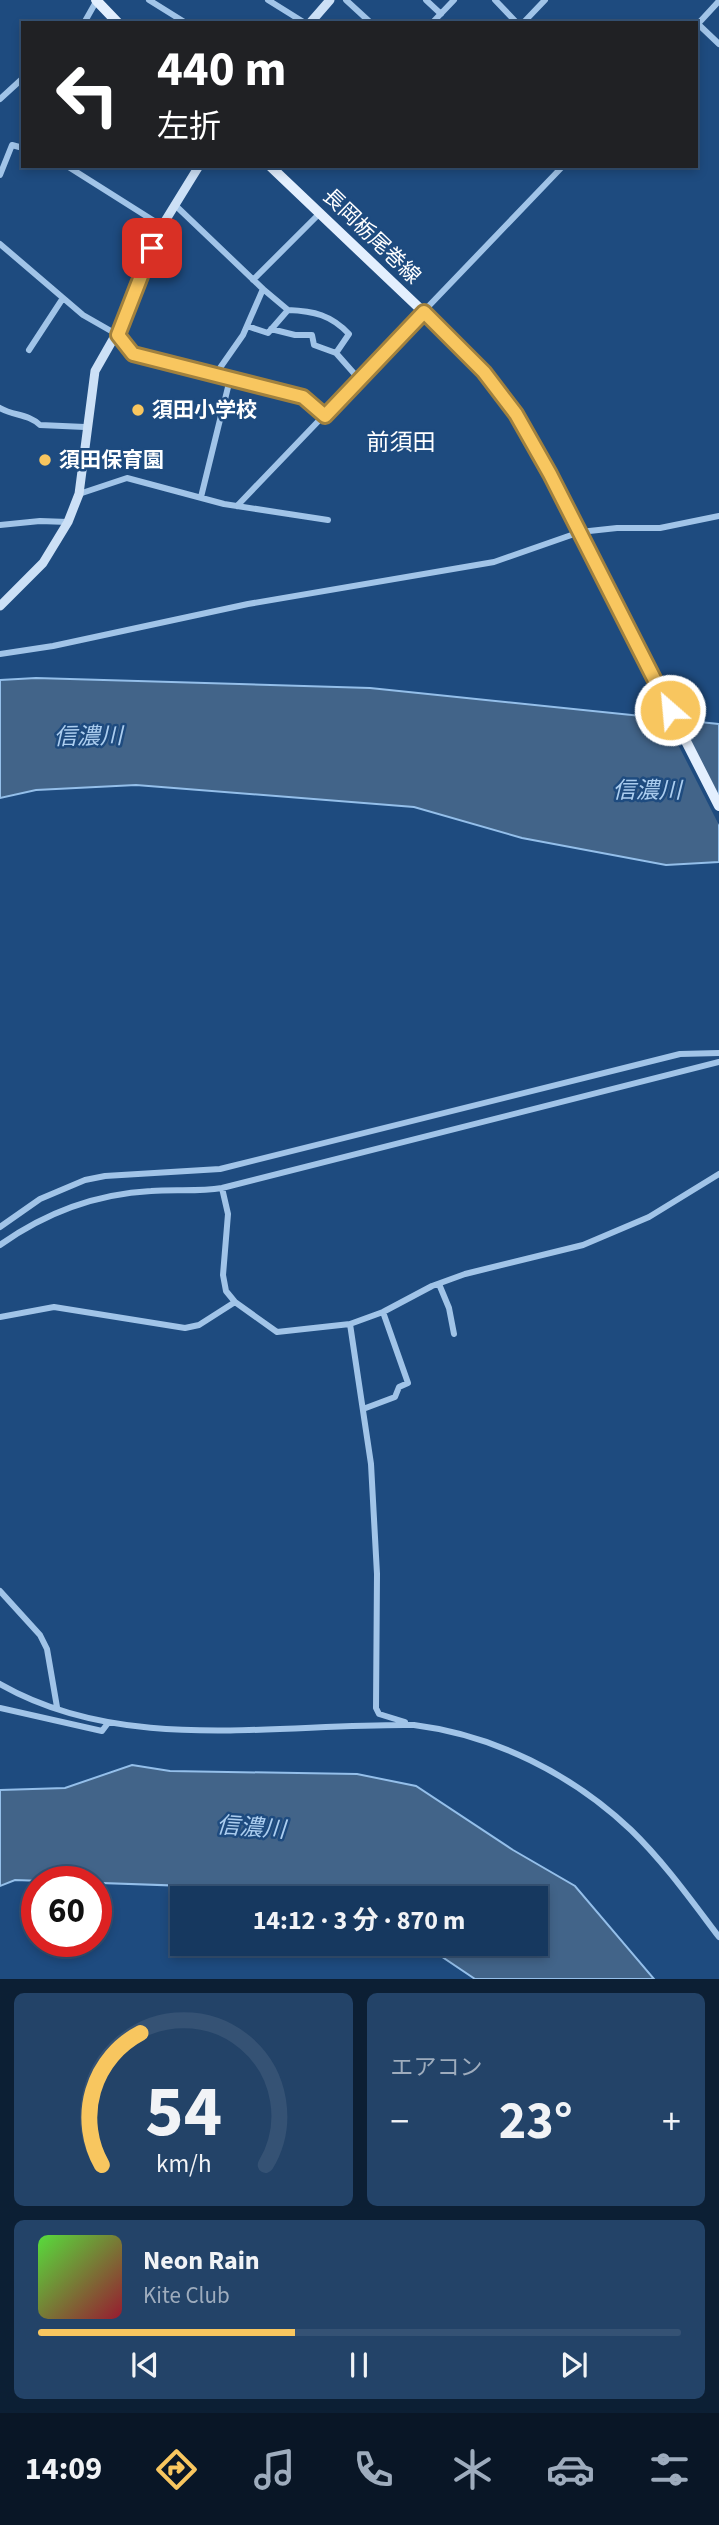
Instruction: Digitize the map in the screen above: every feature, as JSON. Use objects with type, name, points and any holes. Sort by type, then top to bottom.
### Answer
[{"type":"main road","points":[[97,0],[116,21]]},
{"type":"main road","points":[[310,21],[330,0]]},
{"type":"main road","points":[[0,606],[43,563],[68,522],[79,494],[85,427],[95,371],[118,335],[162,226],[198,168]]},
{"type":"main road","name":"長岡栃尾巻線","points":[[272,168],[424,312],[503,397],[529,437],[580,532],[719,806]]},
{"type":"street","points":[[85,21],[97,0]]},
{"type":"street","points":[[149,0],[183,21]]},
{"type":"street","points":[[268,0],[305,21]]},
{"type":"street","points":[[346,0],[370,21]]},
{"type":"street","points":[[426,0],[441,14]]},
{"type":"street","points":[[434,21],[454,0]]},
{"type":"street","points":[[495,0],[515,21]]},
{"type":"street","points":[[525,21],[545,0]]},
{"type":"street","points":[[698,24],[719,1]]},
{"type":"street","points":[[698,26],[719,44]]},
{"type":"street","points":[[0,99],[21,80]]},
{"type":"street","points":[[0,175],[12,145],[21,147]]},
{"type":"street","points":[[71,168],[162,226]]},
{"type":"street","points":[[237,506],[561,168]]},
{"type":"street","points":[[176,206],[253,280],[289,310],[307,311],[334,318],[349,334],[336,354]]},
{"type":"street","points":[[253,280],[320,213]]},
{"type":"street","points":[[0,244],[83,315],[118,335],[133,354],[303,397],[325,416]]},
{"type":"street","points":[[215,375],[247,326],[263,289]]},
{"type":"street","points":[[29,350],[63,298]]},
{"type":"street","points":[[247,326],[268,333],[289,310]]},
{"type":"street","points":[[271,329],[295,335],[312,335],[314,345],[336,354],[359,379]]},
{"type":"street","points":[[201,497],[230,379]]},
{"type":"street","points":[[0,408],[10,414],[32,417],[40,425],[85,427]]},
{"type":"street","points":[[79,494],[127,478],[237,506],[328,520]]},
{"type":"street","points":[[0,654],[52,646],[247,604],[494,562],[580,532],[607,528],[660,528],[719,516]]},
{"type":"street","points":[[0,525],[68,522]]},
{"type":"street","points":[[0,1227],[40,1199],[85,1180],[105,1176],[220,1170],[680,1054],[719,1053]]},
{"type":"street","points":[[0,1245],[39,1220],[78,1204],[141,1192],[194,1193],[222,1188],[719,1062]]},
{"type":"street","points":[[222,1188],[228,1214],[223,1275],[226,1291],[234,1302],[277,1332],[350,1324],[383,1312],[465,1274],[583,1245],[649,1217],[719,1174]]},
{"type":"street","points":[[439,1284],[449,1308],[454,1334]]},
{"type":"street","points":[[0,1317],[54,1307],[185,1328],[199,1325],[234,1302]]},
{"type":"street","points":[[363,1409],[395,1397],[399,1387],[408,1383],[383,1312]]},
{"type":"street","points":[[350,1324],[371,1464],[377,1574],[376,1708],[379,1714],[414,1725]]},
{"type":"street","points":[[0,1591],[40,1635],[47,1649],[57,1707]]},
{"type":"street","points":[[0,1684],[57,1707],[108,1723],[220,1729],[414,1725],[442,1728],[485,1741],[528,1759],[594,1799],[631,1830],[666,1868],[719,1937]]},
{"type":"street","points":[[0,1708],[102,1731],[108,1723]]},
{"type":"water","name":"信濃川","points":[[36,678],[370,688],[719,724],[719,862],[666,865],[522,838],[414,807],[136,785],[36,790],[0,798],[0,680]]},
{"type":"water","name":"信濃川","points":[[132,1765],[170,1771],[357,1774],[416,1786],[513,1850],[575,1886],[654,1979],[475,1979],[441,1956],[548,1956],[548,1886],[188,1886],[112,1883],[112,1866],[21,1866],[21,1880],[0,1886],[0,1790],[65,1788]]},
{"type":"pier","points":[[664,717],[679,718],[719,796],[719,825]]},
{"type":"place","name":"須田小学校","points":[[138,410]]},
{"type":"place","name":"須田保育園","points":[[45,460]]},
{"type":"district","name":"前須田","points":[[401,442]]},
{"type":"route","points":[[152,248],[132,306],[118,335],[133,354],[303,397],[325,416],[424,312],[484,372],[516,414],[550,474],[670,710]]}]
